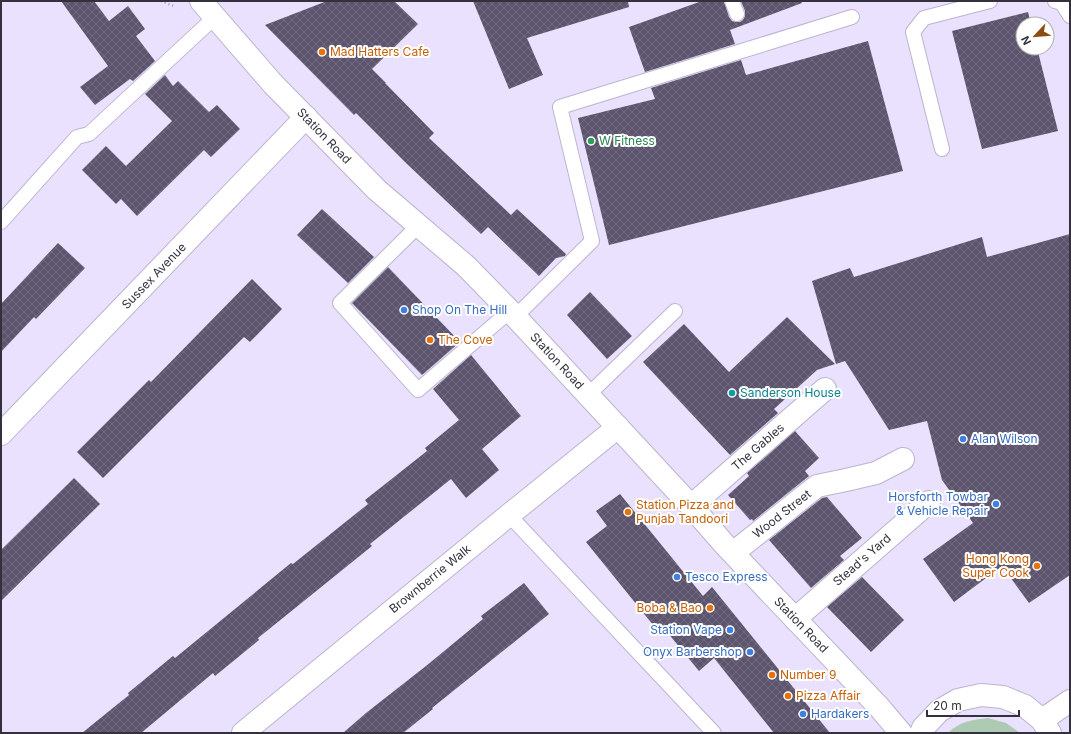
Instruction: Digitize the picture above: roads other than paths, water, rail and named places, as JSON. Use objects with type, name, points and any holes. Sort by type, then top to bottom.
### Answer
[{"type":"street","name":"Station Road","points":[[208,9],[273,84],[377,190],[466,266],[512,314],[692,506],[732,553],[879,707],[901,733]]},
{"type":"street","name":"Sussex Avenue","points":[[1,434],[306,117]]},
{"type":"street","name":"The Gables","points":[[692,506],[825,389]]},
{"type":"street","name":"Brownberrie Walk","points":[[243,733],[508,514],[618,427]]},
{"type":"street","name":"Wood Street","points":[[732,553],[817,486],[876,472],[903,459]]},
{"type":"street","name":"Stead's Yard","points":[[796,619],[929,502]]},
{"type":"street","points":[[921,733],[923,728],[939,711],[958,700],[981,695],[1003,697],[1025,706],[1046,727],[1070,701]]},
{"type":"lane","points":[[942,149],[913,32],[924,18],[990,1]]},
{"type":"lane","points":[[1055,1],[1062,3],[1070,16]]},
{"type":"lane","points":[[1,222],[77,137],[89,134],[208,9]]},
{"type":"lane","points":[[419,225],[340,303],[418,390],[512,314],[592,241],[560,107],[852,17]]},
{"type":"lane","points":[[588,395],[675,311]]},
{"type":"lane","points":[[508,514],[714,733]]},
{"type":"place","name":"Mad Hatters Cafe","points":[[322,52]]},
{"type":"place","name":"W Fitness","points":[[591,141]]},
{"type":"place","name":"Shop On The Hill","points":[[404,310]]},
{"type":"place","name":"The Cove","points":[[430,340]]},
{"type":"place","name":"Sanderson House","points":[[732,393]]},
{"type":"place","name":"Alan Wilson","points":[[963,439]]},
{"type":"place","name":"Horsforth Towbar & Vehicle Repair","points":[[996,504]]},
{"type":"place","name":"Station Pizza and Punjab Tandoori","points":[[628,512]]},
{"type":"place","name":"Hong Kong Super Cook","points":[[1037,566]]},
{"type":"place","name":"Tesco Express","points":[[677,577]]},
{"type":"place","name":"Boba & Bao","points":[[710,608]]},
{"type":"place","name":"Station Vape","points":[[730,630]]},
{"type":"place","name":"Onyx Barbershop","points":[[750,652]]},
{"type":"place","name":"Number 9","points":[[772,675]]},
{"type":"place","name":"Pizza Affair","points":[[788,696]]},
{"type":"place","name":"Hardakers","points":[[803,714]]}]
